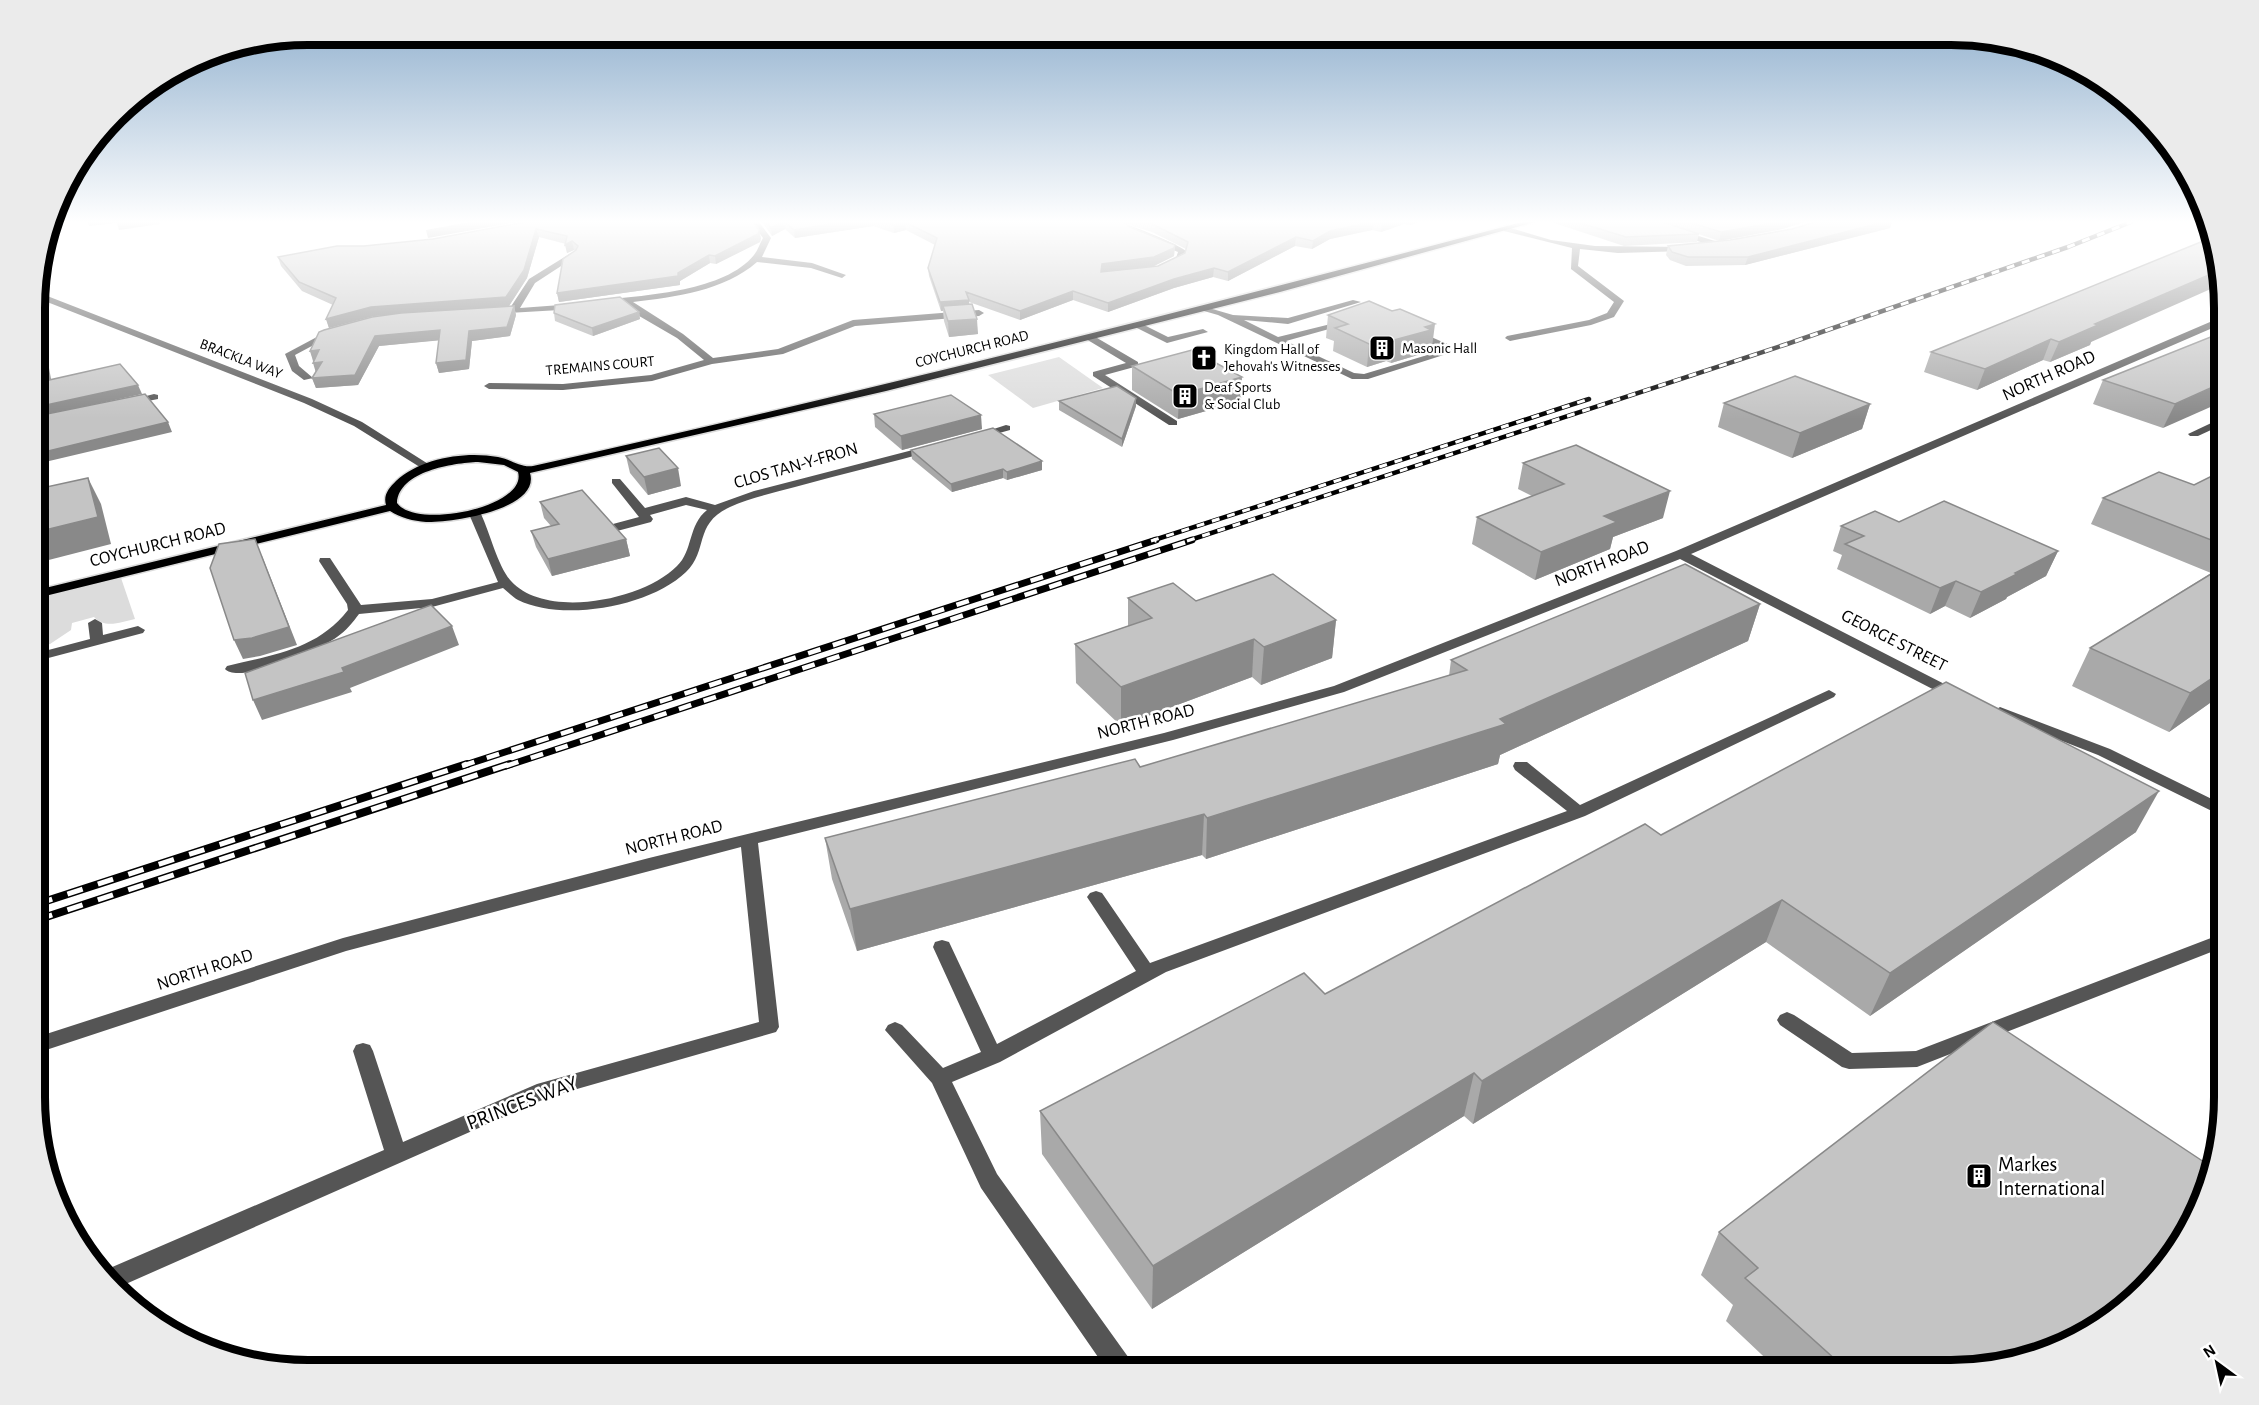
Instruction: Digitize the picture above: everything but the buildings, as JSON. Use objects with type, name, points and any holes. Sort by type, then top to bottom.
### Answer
[{"type":"main road","name":"COYCHURCH ROAD","points":[[523,470],[882,389],[1285,288]]},
{"type":"main road","points":[[485,459],[507,462],[523,470],[525,478],[518,493],[500,504],[476,513],[447,518],[424,517],[405,514],[393,507],[390,499],[393,488],[405,478],[427,467],[458,460],[485,459]]},
{"type":"main road","name":"COYCHURCH ROAD","points":[[45,592],[393,507]]},
{"type":"street","points":[[513,310],[528,288]]},
{"type":"street","points":[[592,304],[694,288]]},
{"type":"street","points":[[1510,338],[1592,322],[1611,315],[1619,301],[1601,288]]},
{"type":"street","name":"BRACKLA WAY","points":[[46,298],[308,401],[358,424],[427,467]]},
{"type":"street","points":[[625,300],[636,311],[680,336],[711,361]]},
{"type":"street","points":[[1202,309],[1228,316],[1288,321],[1356,302]]},
{"type":"street","points":[[481,313],[580,306]]},
{"type":"street","name":"TREMAINS COURT","points":[[489,386],[563,387],[652,378],[711,361],[780,352],[853,323],[979,313]]},
{"type":"street","points":[[1228,316],[1352,376],[1364,377],[1448,352],[1449,348],[1407,330]]},
{"type":"street","points":[[1277,340],[1354,319]]},
{"type":"street","points":[[1138,325],[1167,340],[1203,332]]},
{"type":"street","name":"NORTH ROAD","points":[[45,1042],[343,945],[749,839],[1168,737],[1339,689],[1681,554],[2186,340],[2214,325]]},
{"type":"street","points":[[308,378],[298,372],[291,362],[290,354],[323,335],[340,330]]},
{"type":"street","points":[[1089,337],[1134,364],[1097,374],[1173,423]]},
{"type":"street","points":[[112,406],[154,397]]},
{"type":"street","points":[[2194,434],[2214,425]]},
{"type":"street","name":"CLOS TAN-Y-FRON","points":[[505,584],[522,597],[541,603],[571,606],[606,602],[643,594],[662,585],[683,568],[690,559],[695,532],[704,519],[716,509],[749,496],[1006,428]]},
{"type":"street","points":[[616,481],[647,519],[617,526]]},
{"type":"street","points":[[642,513],[686,501],[716,509]]},
{"type":"street","points":[[232,669],[258,665],[309,648],[341,627],[355,610],[432,603],[505,584],[476,513]]},
{"type":"street","name":"GEORGE STREET","points":[[1681,554],[1966,699]]},
{"type":"street","points":[[325,561],[352,600],[355,610]]},
{"type":"street","points":[[94,623],[97,641]]},
{"type":"street","points":[[45,655],[138,630]]},
{"type":"street","points":[[940,1078],[993,1056],[1159,967],[1579,812],[1829,694]]},
{"type":"street","points":[[1987,707],[2104,752],[2214,807]]},
{"type":"street","points":[[1521,766],[1579,812]]},
{"type":"street","name":"PRINCES WAY","points":[[116,1277],[544,1090],[769,1028],[749,839]]},
{"type":"street","points":[[1096,897],[1147,973]]},
{"type":"street","points":[[1787,1020],[1849,1061],[1917,1059],[2214,943]]},
{"type":"street","points":[[942,946],[993,1056]]},
{"type":"street","points":[[895,1030],[940,1078],[989,1181],[1115,1360]]},
{"type":"street","points":[[363,1051],[396,1153]]},
{"type":"shaded area","points":[[1059,357],[1103,388],[1033,408],[988,375]]},
{"type":"shaded area","points":[[120,575],[135,619],[108,624],[94,617],[72,623],[71,630],[45,645],[45,595]]},
{"type":"railway","points":[[1187,541],[1787,344],[1950,288]]},
{"type":"railway","points":[[1151,541],[1589,399]]},
{"type":"railway","points":[[462,766],[1156,540]]},
{"type":"railway","points":[[506,766],[1192,540]]},
{"type":"railway","points":[[45,901],[467,764]]},
{"type":"railway","points":[[45,917],[510,764]]},
{"type":"place","name":"Masonic Hall","points":[[1382,348]]},
{"type":"place","name":"Kingdom Hall of Jehovah's Witnesses","points":[[1204,358]]},
{"type":"place","name":"Deaf Sports & Social Club","points":[[1185,396]]},
{"type":"place","name":"Markes International","points":[[1979,1176]]}]
